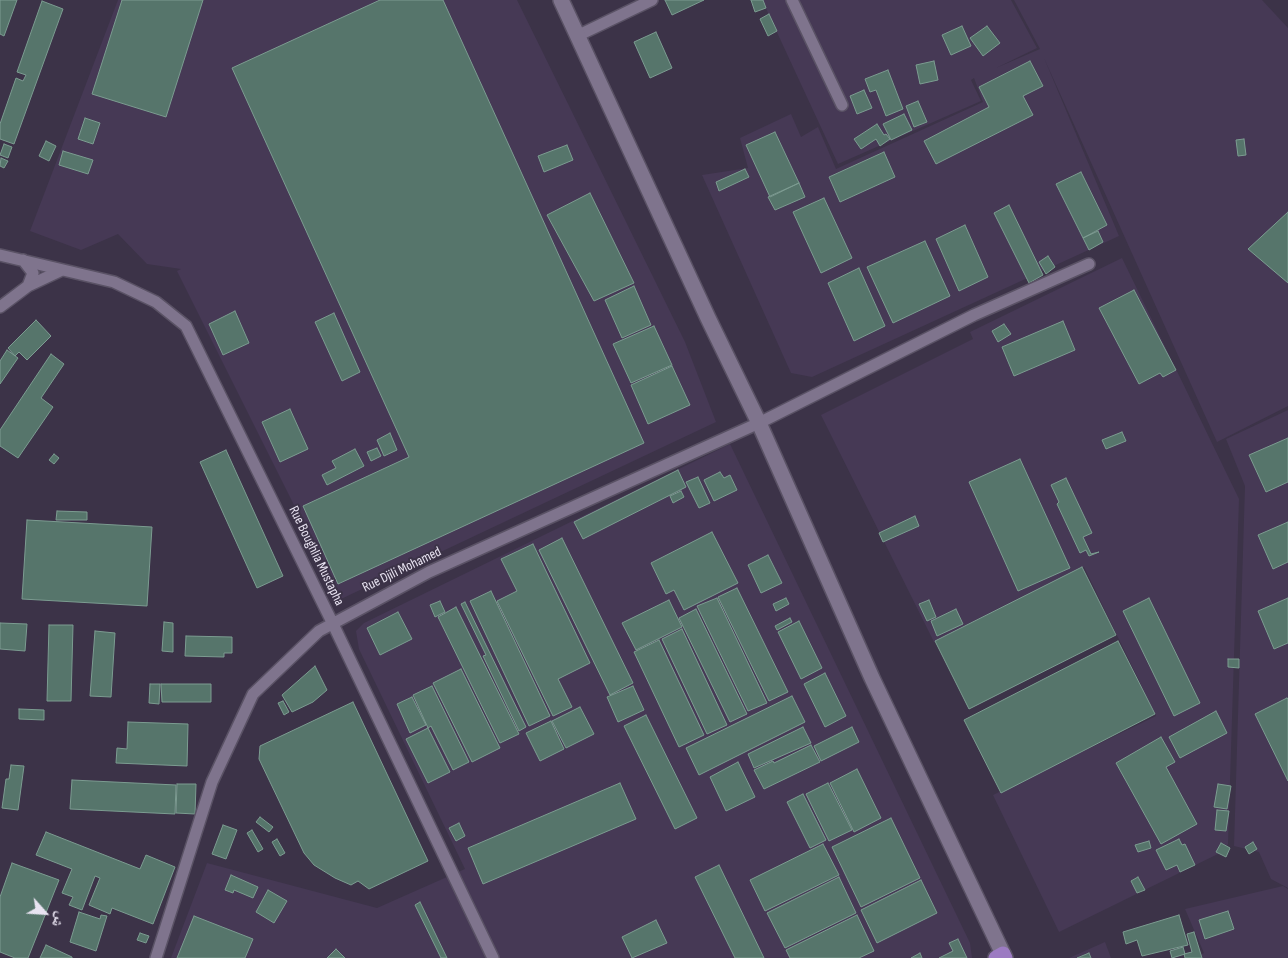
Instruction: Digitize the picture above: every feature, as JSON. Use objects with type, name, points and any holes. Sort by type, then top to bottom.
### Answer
[{"type":"main road","points":[[561,0],[708,318],[759,423],[872,678],[1001,957]]},
{"type":"street","points":[[577,36],[652,0]]},
{"type":"street","points":[[792,0],[842,105]]},
{"type":"street","points":[[0,255],[23,260],[33,273],[28,286]]},
{"type":"street","name":"Rue Boughlia Mustapha","points":[[23,260],[114,282],[156,302],[186,326],[332,622],[493,958]]},
{"type":"street","name":"Rue Djili Mohamed","points":[[156,958],[212,782],[253,694],[319,631],[332,622],[429,572],[759,423],[974,315],[1089,264]]},
{"type":"street","points":[[0,307],[28,286],[62,270]]},
{"type":"shaded area","points":[[118,0],[517,0],[685,342],[716,422],[341,599],[177,271],[181,269],[147,264],[118,234],[81,250],[30,231]]},
{"type":"shaded area","points":[[762,0],[1011,0],[1037,48],[996,68],[1040,49],[1014,0],[1262,0],[1288,28],[1288,406],[1217,442],[1044,58],[1119,236],[812,377],[791,373],[702,175],[748,168],[740,138],[791,114],[801,137],[818,127],[836,169],[983,102],[974,78],[971,80],[981,101],[838,164]]},
{"type":"shaded area","points":[[1122,258],[1239,499],[1228,844],[1224,851],[1059,932],[993,795],[1156,716],[1084,567],[934,642],[821,415],[973,339],[970,332]]},
{"type":"shaded area","points":[[1288,410],[1288,888],[1271,879],[1259,852],[1234,846],[1245,486],[1226,439]]},
{"type":"shaded area","points":[[730,444],[970,943],[972,958],[171,958],[207,863],[377,908],[465,869],[359,649],[356,631],[364,623]]},
{"type":"shaded area","points":[[1283,886],[1288,889],[1288,958],[1194,958],[1204,953],[1185,909]]},
{"type":"shaded area","points":[[1105,942],[1111,958],[1069,958]]},
{"type":"building","points":[[0,0],[17,0],[4,36],[0,34]]},
{"type":"building","points":[[122,0],[203,0],[166,117],[92,94]]},
{"type":"building","points":[[380,0],[443,0],[644,443],[338,584],[303,506],[409,457],[232,68]]},
{"type":"building","points":[[665,0],[704,0],[672,15]]},
{"type":"building","points":[[751,0],[763,0],[766,8],[755,12]]},
{"type":"building","points":[[42,1],[63,9],[14,144],[0,139],[0,124],[16,78],[23,81],[26,75],[17,72]]},
{"type":"building","points":[[769,14],[777,31],[768,36],[760,19]]},
{"type":"building","points":[[962,26],[971,46],[951,55],[942,35]]},
{"type":"building","points":[[987,26],[1000,43],[983,56],[970,38]]},
{"type":"building","points":[[656,32],[672,68],[650,78],[634,42]]},
{"type":"building","points":[[934,61],[938,80],[920,84],[916,65]]},
{"type":"building","points":[[1030,61],[1043,86],[1023,96],[1033,115],[936,164],[924,141],[989,107],[979,87]]},
{"type":"building","points":[[888,70],[903,109],[886,116],[876,90],[870,92],[865,79]]},
{"type":"building","points":[[864,90],[872,108],[857,114],[850,96]]},
{"type":"building","points":[[918,101],[927,122],[914,127],[906,106]]},
{"type":"building","points":[[904,114],[912,130],[891,140],[883,124]]},
{"type":"building","points":[[85,118],[100,123],[93,144],[78,139]]},
{"type":"building","points":[[877,124],[884,135],[886,134],[890,139],[880,146],[876,139],[861,149],[854,139]]},
{"type":"building","points":[[775,132],[799,183],[770,197],[746,145]]},
{"type":"building","points":[[1244,139],[1246,155],[1238,156],[1236,140]]},
{"type":"building","points":[[46,141],[56,146],[49,161],[39,156]]},
{"type":"building","points":[[4,144],[12,147],[8,158],[0,155]]},
{"type":"building","points":[[567,145],[573,160],[544,172],[538,156]]},
{"type":"building","points":[[63,151],[93,160],[88,174],[59,165]]},
{"type":"building","points":[[884,152],[895,177],[840,202],[829,177]]},
{"type":"building","points":[[1,158],[8,161],[4,168],[0,166]]},
{"type":"building","points":[[745,169],[749,177],[719,191],[716,182]]},
{"type":"building","points":[[1081,172],[1107,225],[1083,238],[1056,184]]},
{"type":"building","points":[[799,183],[805,197],[775,210],[768,197]]},
{"type":"building","points":[[590,193],[634,283],[594,301],[547,215]]},
{"type":"building","points":[[824,198],[852,258],[821,273],[793,212]]},
{"type":"building","points":[[1009,205],[1043,275],[1029,283],[994,213]]},
{"type":"building","points":[[1288,212],[1288,283],[1248,249]]},
{"type":"building","points":[[965,225],[988,277],[959,291],[936,239]]},
{"type":"building","points":[[1098,231],[1103,242],[1089,250],[1083,238]]},
{"type":"building","points":[[925,241],[950,296],[893,323],[867,267]]},
{"type":"building","points":[[1048,256],[1055,267],[1046,274],[1039,262]]},
{"type":"building","points":[[859,268],[885,326],[854,341],[828,283]]},
{"type":"building","points":[[634,286],[651,325],[622,338],[605,300]]},
{"type":"building","points":[[1134,290],[1176,370],[1163,377],[1160,373],[1139,384],[1099,308]]},
{"type":"building","points":[[235,311],[249,343],[223,355],[209,324]]},
{"type":"building","points":[[334,313],[360,372],[342,381],[315,322]]},
{"type":"building","points":[[36,320],[51,336],[27,360],[19,352],[15,356],[8,348]]},
{"type":"building","points":[[1063,321],[1075,350],[1014,376],[1002,347]]},
{"type":"building","points":[[1004,324],[1011,334],[998,342],[992,331]]},
{"type":"building","points":[[654,326],[672,365],[631,383],[613,344]]},
{"type":"building","points":[[7,350],[18,358],[0,384],[0,361]]},
{"type":"building","points":[[51,354],[64,364],[41,398],[53,407],[18,458],[0,446],[0,430]]},
{"type":"building","points":[[672,366],[690,405],[648,424],[631,385]]},
{"type":"building","points":[[290,409],[308,449],[280,462],[262,422]]},
{"type":"building","points":[[1122,432],[1126,441],[1106,449],[1102,440]]},
{"type":"building","points":[[390,433],[397,450],[384,456],[377,440]]},
{"type":"building","points":[[1288,438],[1288,482],[1266,492],[1249,455]]},
{"type":"building","points":[[377,448],[381,456],[371,461],[367,452]]},
{"type":"building","points":[[355,449],[364,466],[327,485],[322,475],[336,468],[332,461]]},
{"type":"building","points":[[226,450],[283,576],[257,588],[200,462]]},
{"type":"building","points":[[54,454],[59,458],[54,464],[49,460]]},
{"type":"building","points":[[1020,459],[1070,568],[1018,591],[969,482]]},
{"type":"building","points":[[678,470],[686,487],[583,539],[574,522]]},
{"type":"building","points":[[720,472],[724,478],[730,475],[737,490],[714,501],[704,480]]},
{"type":"building","points":[[698,477],[710,503],[699,508],[686,482]]},
{"type":"building","points":[[1066,478],[1092,533],[1083,537],[1091,554],[1099,552],[1089,556],[1086,550],[1080,553],[1057,504],[1059,502],[1051,485]]},
{"type":"building","points":[[681,491],[684,497],[673,503],[670,496]]},
{"type":"building","points":[[57,511],[87,512],[87,520],[56,520]]},
{"type":"building","points":[[915,516],[919,526],[883,542],[879,533]]},
{"type":"building","points":[[27,520],[152,527],[147,606],[22,599]]},
{"type":"building","points":[[1288,522],[1288,562],[1273,569],[1258,535]]},
{"type":"building","points":[[712,532],[738,583],[684,610],[674,590],[666,594],[651,563]]},
{"type":"building","points":[[562,538],[633,683],[610,695],[539,550]]},
{"type":"building","points":[[533,544],[590,663],[558,679],[572,707],[553,716],[497,601],[517,591],[501,559]]},
{"type":"building","points":[[768,555],[782,583],[761,593],[748,565]]},
{"type":"building","points":[[1082,567],[1116,635],[969,709],[935,641]]},
{"type":"building","points":[[737,588],[788,692],[769,701],[718,597]]},
{"type":"building","points":[[491,591],[550,716],[529,726],[470,601]]},
{"type":"building","points":[[717,598],[767,703],[748,711],[697,606]]},
{"type":"building","points":[[786,598],[789,604],[776,611],[773,604]]},
{"type":"building","points":[[1149,598],[1200,703],[1174,716],[1123,611]]},
{"type":"building","points":[[1288,598],[1288,643],[1274,649],[1258,611]]},
{"type":"building","points":[[669,600],[682,627],[636,650],[622,623]]},
{"type":"building","points":[[929,600],[936,617],[927,621],[919,604]]},
{"type":"building","points":[[440,601],[445,612],[435,617],[430,605]]},
{"type":"building","points":[[465,602],[526,727],[519,731],[483,656],[486,655],[461,604]]},
{"type":"building","points":[[456,607],[519,734],[500,743],[438,617]]},
{"type":"building","points":[[696,609],[747,714],[730,722],[679,618]]},
{"type":"building","points":[[956,609],[963,624],[937,636],[931,621]]},
{"type":"building","points":[[398,612],[412,639],[380,655],[367,628]]},
{"type":"building","points":[[790,618],[792,622],[777,630],[775,626]]},
{"type":"building","points":[[799,621],[822,668],[801,679],[778,632]]},
{"type":"building","points":[[164,622],[173,623],[173,652],[162,651]]},
{"type":"building","points":[[0,623],[27,624],[25,651],[0,649]]},
{"type":"building","points":[[49,625],[73,625],[71,701],[47,701]]},
{"type":"building","points":[[682,629],[727,725],[707,734],[662,639]]},
{"type":"building","points":[[95,631],[115,633],[111,697],[90,696]]},
{"type":"building","points":[[186,636],[232,637],[232,653],[224,653],[224,657],[185,656]]},
{"type":"building","points":[[659,640],[704,735],[679,747],[634,652]]},
{"type":"building","points":[[1118,641],[1155,714],[1001,793],[964,720]]},
{"type":"building","points":[[1228,659],[1239,659],[1239,668],[1228,667]]},
{"type":"building","points":[[315,666],[327,690],[313,702],[292,712],[282,695]]},
{"type":"building","points":[[461,669],[500,748],[472,762],[433,683]]},
{"type":"building","points":[[825,673],[846,716],[825,727],[804,684]]},
{"type":"building","points":[[150,684],[160,684],[159,704],[149,703]]},
{"type":"building","points":[[161,684],[211,684],[211,702],[162,702]]},
{"type":"building","points":[[432,686],[469,762],[453,770],[431,726],[428,728],[413,695]]},
{"type":"building","points":[[633,686],[644,710],[618,722],[607,697]]},
{"type":"building","points":[[792,696],[805,722],[699,775],[686,748]]},
{"type":"building","points":[[412,697],[426,725],[410,733],[397,704]]},
{"type":"building","points":[[1288,699],[1288,781],[1255,714]]},
{"type":"building","points":[[283,701],[289,712],[284,715],[278,703]]},
{"type":"building","points":[[353,702],[428,861],[369,889],[358,881],[351,885],[314,865],[304,853],[259,759],[260,746]]},
{"type":"building","points":[[580,707],[594,734],[566,748],[552,721]]},
{"type":"building","points":[[19,709],[44,710],[44,720],[19,719]]},
{"type":"building","points":[[1216,711],[1227,733],[1180,758],[1169,737]]},
{"type":"building","points":[[646,715],[697,818],[675,829],[624,726]]},
{"type":"building","points":[[551,721],[564,749],[540,761],[526,733]]},
{"type":"building","points":[[128,722],[188,724],[187,766],[116,763],[117,748],[127,749]]},
{"type":"building","points":[[803,727],[811,743],[754,768],[748,754]]},
{"type":"building","points":[[852,727],[859,742],[821,761],[814,746]]},
{"type":"building","points":[[428,728],[450,772],[428,783],[406,739]]},
{"type":"building","points":[[1161,737],[1175,762],[1166,767],[1197,824],[1161,844],[1116,763]]},
{"type":"building","points":[[811,745],[820,762],[764,789],[754,770],[773,761],[774,763]]},
{"type":"building","points":[[738,762],[755,797],[726,811],[710,777]]},
{"type":"building","points":[[11,765],[24,766],[18,810],[2,808],[6,779],[9,779]]},
{"type":"building","points":[[857,769],[881,818],[854,832],[830,783]]},
{"type":"building","points":[[72,780],[176,785],[175,814],[70,809]]},
{"type":"building","points":[[620,783],[636,819],[483,884],[468,848]]},
{"type":"building","points":[[828,783],[852,830],[829,841],[806,794]]},
{"type":"building","points":[[177,784],[196,784],[195,814],[176,813]]},
{"type":"building","points":[[1218,784],[1231,786],[1227,809],[1214,807]]},
{"type":"building","points":[[803,794],[826,840],[810,848],[787,802]]},
{"type":"building","points":[[1217,810],[1229,811],[1226,831],[1215,830]]},
{"type":"building","points":[[260,817],[273,827],[269,832],[256,822]]},
{"type":"building","points":[[891,818],[920,878],[861,907],[832,847]]},
{"type":"building","points":[[459,823],[465,836],[456,841],[449,828]]},
{"type":"building","points":[[223,825],[237,830],[226,859],[212,854]]},
{"type":"building","points":[[252,830],[263,849],[258,852],[247,833]]},
{"type":"building","points":[[46,832],[140,869],[146,855],[175,867],[153,924],[112,908],[110,914],[89,905],[100,878],[95,876],[82,910],[69,905],[73,897],[62,893],[72,869],[36,855]]},
{"type":"building","points":[[277,839],[285,853],[280,856],[272,842]]},
{"type":"building","points":[[1179,839],[1182,845],[1185,844],[1195,865],[1180,872],[1177,865],[1166,870],[1156,850]]},
{"type":"building","points":[[1149,841],[1151,848],[1138,852],[1135,845]]},
{"type":"building","points":[[1253,842],[1257,849],[1249,854],[1245,847]]},
{"type":"building","points":[[1221,843],[1230,848],[1226,857],[1216,852]]},
{"type":"building","points":[[823,844],[839,875],[765,911],[750,880]]},
{"type":"building","points":[[12,863],[59,880],[28,958],[15,958],[0,952],[0,897]]},
{"type":"building","points":[[719,865],[764,958],[735,958],[695,877]]},
{"type":"building","points":[[231,875],[258,887],[253,898],[234,890],[233,893],[225,890]]},
{"type":"building","points":[[839,877],[856,913],[785,948],[767,913]]},
{"type":"building","points":[[1138,877],[1145,890],[1137,893],[1131,881]]},
{"type":"building","points":[[921,880],[937,913],[877,943],[861,910]]},
{"type":"building","points":[[268,890],[287,901],[274,923],[256,912]]},
{"type":"building","points":[[420,902],[447,958],[441,958],[415,905]]},
{"type":"building","points":[[1228,911],[1234,929],[1205,939],[1199,920]]},
{"type":"building","points":[[79,912],[100,919],[101,915],[107,916],[96,951],[70,942]]},
{"type":"building","points":[[857,915],[874,951],[859,958],[790,958],[786,950]]},
{"type":"building","points":[[1179,915],[1188,945],[1142,956],[1137,940],[1126,944],[1123,932]]},
{"type":"building","points":[[194,916],[253,939],[245,958],[177,958]]},
{"type":"building","points":[[656,920],[667,943],[632,958],[622,937]]},
{"type":"building","points":[[1194,932],[1202,958],[1185,958],[1184,954],[1192,952],[1187,934]]},
{"type":"building","points":[[140,933],[149,936],[146,943],[137,940]]},
{"type":"building","points":[[958,939],[967,958],[939,958],[953,951],[949,943]]},
{"type":"building","points":[[46,945],[72,957],[72,958],[40,958]]},
{"type":"building","points":[[1183,947],[1185,954],[1172,958],[1170,951]]},
{"type":"building","points":[[336,949],[345,958],[327,958]]},
{"type":"building","points":[[920,953],[922,958],[911,958]]},
{"type":"building","points":[[1089,953],[1091,958],[1077,958]]}]
